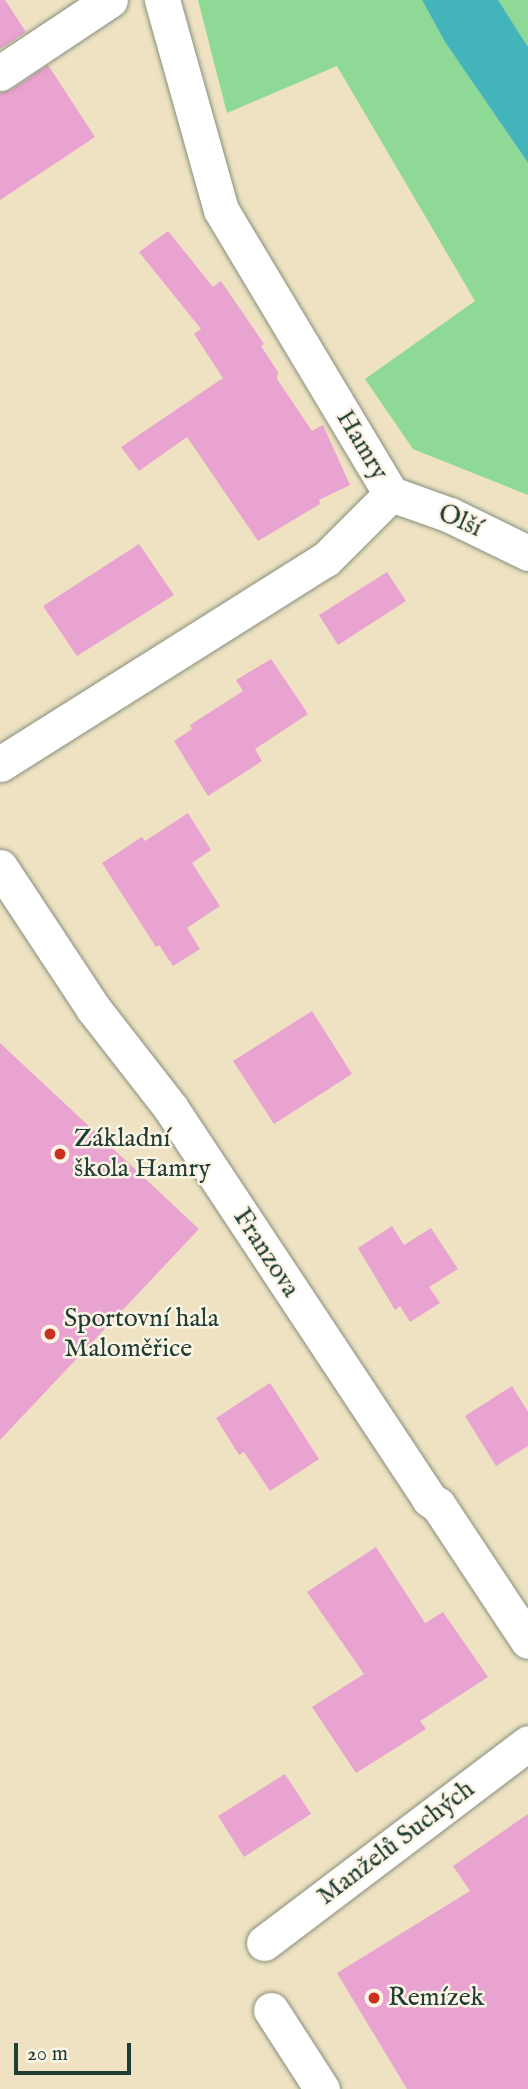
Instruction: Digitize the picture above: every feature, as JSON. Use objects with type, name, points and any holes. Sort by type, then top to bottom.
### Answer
[{"type":"street","points":[[0,74],[110,0]]},
{"type":"street","name":"Hamry","points":[[0,764],[326,559],[391,494],[221,210],[162,0]]},
{"type":"street","name":"Olší","points":[[391,494],[450,515],[528,553]]},
{"type":"street","name":"Franzova","points":[[0,867],[93,1009],[170,1107],[429,1499],[438,1505],[528,1641]]},
{"type":"street","name":"Manželů Suchých","points":[[264,1943],[528,1743]]},
{"type":"street","points":[[271,2010],[322,2089]]},
{"type":"green space","points":[[198,0],[422,0],[445,42],[528,163],[528,495],[413,449],[365,379],[475,301],[337,66],[227,113]]},
{"type":"green space","points":[[498,0],[528,0],[528,47],[502,7]]},
{"type":"water","points":[[422,0],[498,0],[528,47],[528,163],[445,42]]},
{"type":"building","points":[[0,0],[5,0],[26,32],[0,49]]},
{"type":"building","points":[[48,65],[95,137],[0,200],[0,93],[11,90]]},
{"type":"building","points":[[168,231],[213,287],[221,281],[264,344],[261,346],[278,372],[277,379],[312,431],[323,425],[350,485],[319,500],[320,504],[258,541],[187,437],[139,471],[121,447],[223,378],[194,334],[201,329],[139,252]]},
{"type":"building","points":[[139,544],[174,595],[77,656],[43,606]]},
{"type":"building","points":[[387,572],[406,601],[338,645],[319,615]]},
{"type":"building","points":[[271,659],[308,714],[255,749],[262,761],[208,796],[174,741],[192,729],[190,725],[243,691],[236,680]]},
{"type":"building","points":[[188,813],[211,850],[192,863],[220,906],[187,928],[200,949],[173,966],[159,945],[156,947],[102,863],[142,837],[145,841]]},
{"type":"building","points":[[312,1011],[352,1074],[274,1124],[233,1061]]},
{"type":"building","name":"Základní škola Hamry","points":[[0,1043],[199,1229],[0,1440]]},
{"type":"building","points":[[392,1226],[404,1245],[431,1228],[458,1269],[429,1287],[440,1303],[410,1322],[400,1306],[395,1310],[358,1248]]},
{"type":"building","points":[[270,1383],[319,1459],[270,1491],[244,1452],[239,1455],[216,1418]]},
{"type":"building","points":[[512,1386],[528,1412],[528,1446],[496,1466],[465,1416]]},
{"type":"building","points":[[376,1547],[425,1623],[443,1612],[488,1677],[420,1721],[426,1729],[356,1773],[312,1707],[364,1674],[307,1592]]},
{"type":"building","points":[[285,1774],[311,1814],[244,1857],[218,1816]]},
{"type":"building","points":[[528,1814],[528,2089],[407,2089],[337,1973],[470,1891],[453,1866]]},
{"type":"place","name":"Základní škola Hamry","points":[[60,1154]]},
{"type":"place","name":"Sportovní hala Maloměřice","points":[[50,1334]]},
{"type":"place","name":"Remízek","points":[[374,1998]]}]
